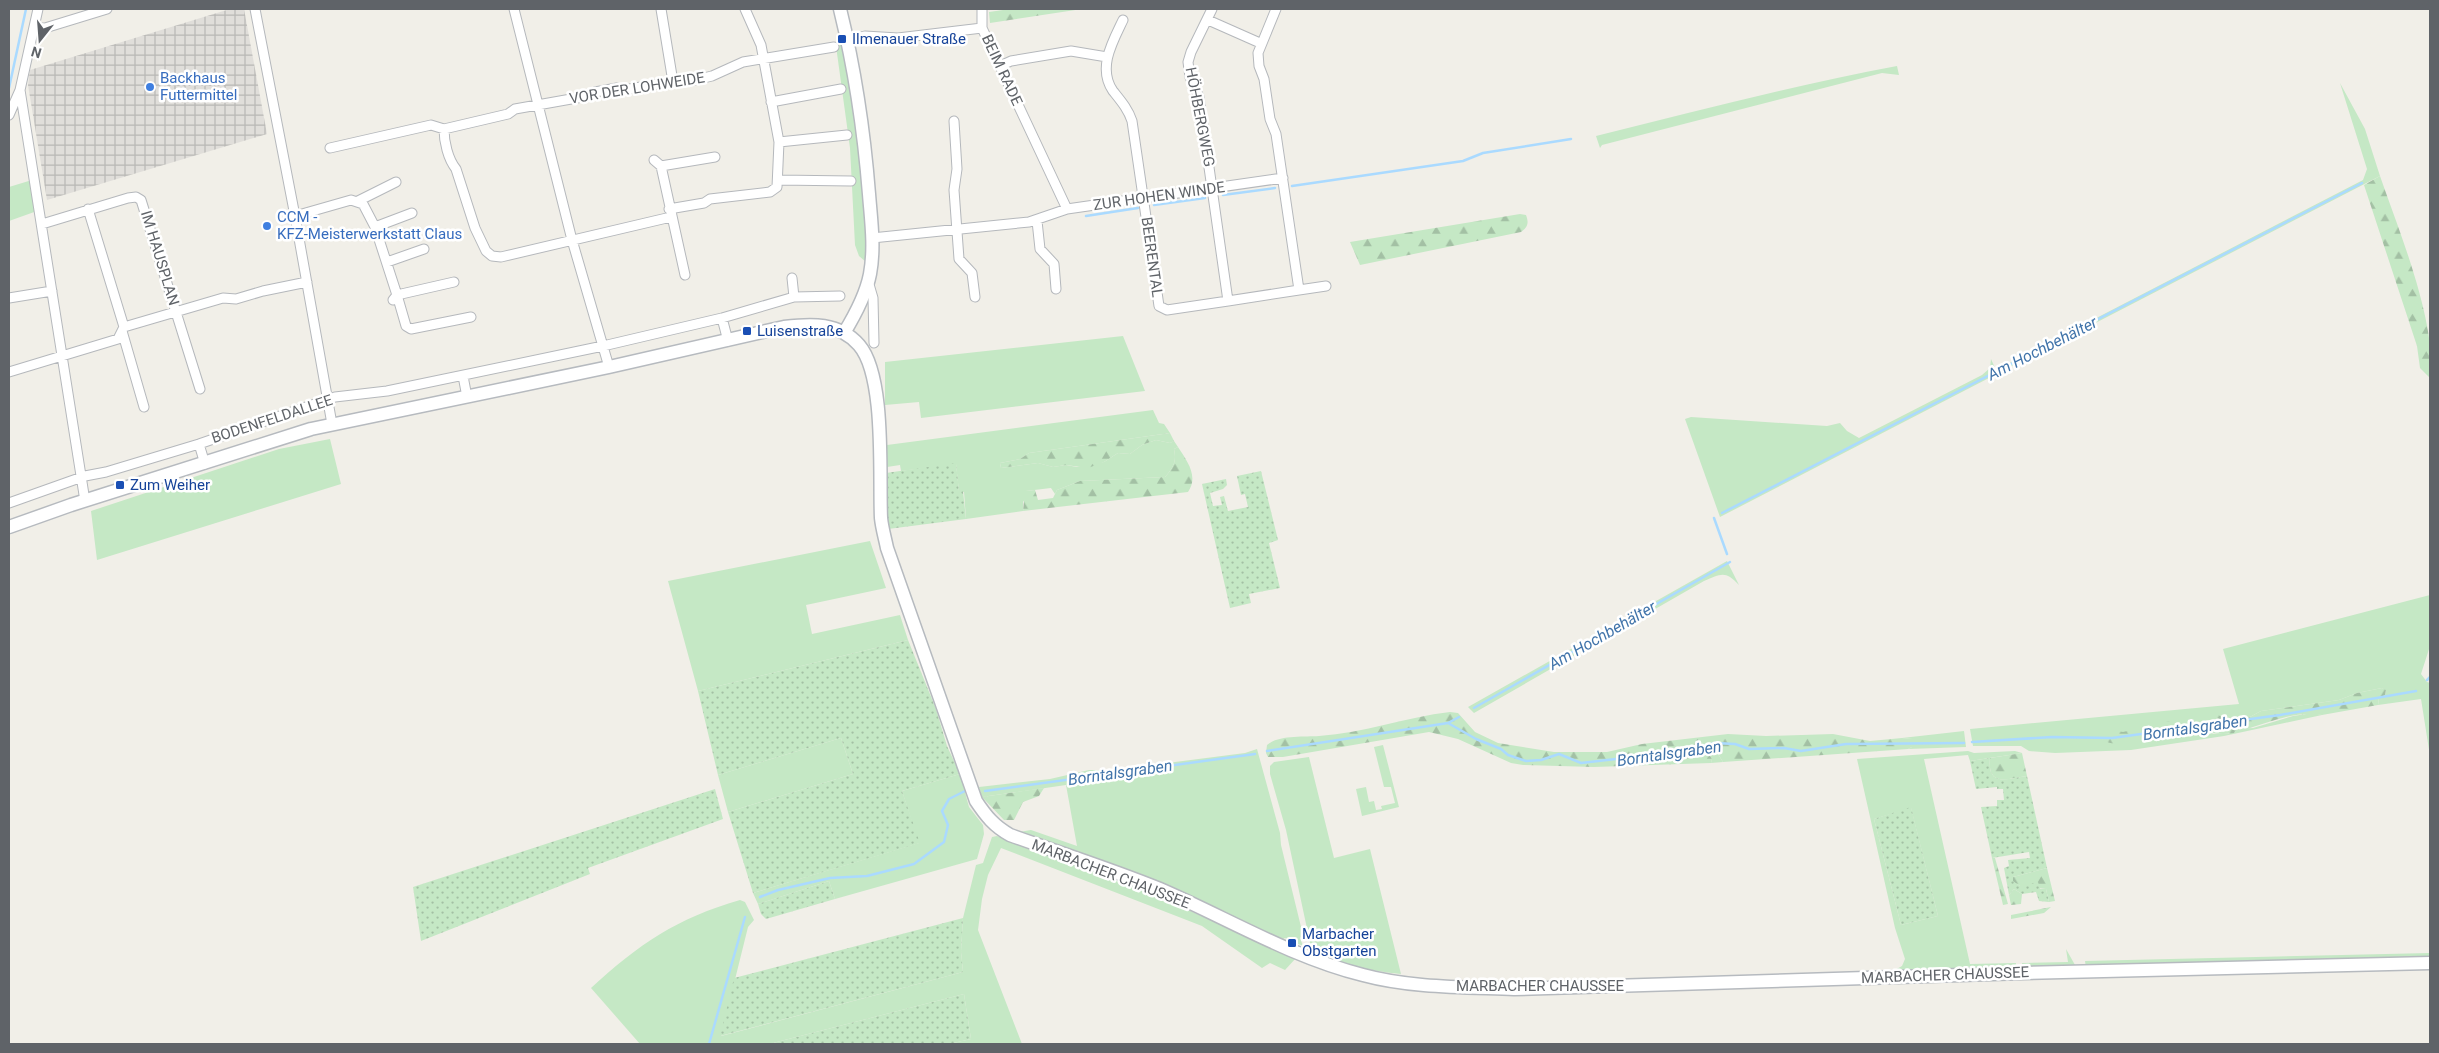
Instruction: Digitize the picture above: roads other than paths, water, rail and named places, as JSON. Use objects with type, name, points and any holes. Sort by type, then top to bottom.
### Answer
[{"type":"street","points":[[9,116],[20,90],[38,9]]},
{"type":"street","points":[[35,27],[45,28],[107,9]]},
{"type":"street","points":[[255,9],[296,216],[332,424]]},
{"type":"street","points":[[514,9],[572,240],[609,367]]},
{"type":"street","points":[[661,9],[673,82]]},
{"type":"street","points":[[444,129],[444,136],[452,163],[462,185],[475,228],[490,254],[500,257],[572,240],[670,213],[704,203],[710,199],[770,192],[777,187],[779,180],[778,142],[759,36],[745,9]]},
{"type":"street","points":[[840,9],[854,66],[865,142],[872,238],[868,281],[859,305],[844,333]]},
{"type":"street","points":[[982,9],[982,28]]},
{"type":"street","name":"HÖHBERGWEG","points":[[1212,9],[1191,52],[1188,68],[1199,97],[1213,188]]},
{"type":"street","points":[[1276,9],[1260,43],[1258,60],[1264,79],[1283,178],[1299,290]]},
{"type":"street","points":[[1123,20],[1107,57],[1109,83],[1126,108],[1132,121],[1144,198]]},
{"type":"street","points":[[1208,20],[1260,43]]},
{"type":"street","name":"BEIM RADE","points":[[848,40],[865,36],[898,38],[982,28],[1067,209]]},
{"type":"street","name":"VOR DER LOHWEIDE","points":[[330,148],[430,125],[444,129],[508,114],[515,109],[617,88],[624,90],[702,79],[743,62],[834,47]]},
{"type":"street","points":[[1000,66],[1011,61],[1071,52],[1107,57]]},
{"type":"street","points":[[771,102],[841,89]]},
{"type":"street","points":[[20,90],[85,501]]},
{"type":"street","points":[[954,121],[957,169],[954,190],[959,259],[972,273],[975,297]]},
{"type":"street","points":[[778,142],[847,135]]},
{"type":"street","points":[[685,275],[658,163],[715,157]]},
{"type":"street","name":"ZUR HOHEN WINDE","points":[[872,238],[1037,221],[1067,209],[1283,178]]},
{"type":"street","points":[[779,180],[851,181]]},
{"type":"street","points":[[358,201],[396,182]]},
{"type":"street","points":[[1213,188],[1228,301]]},
{"type":"street","name":"IM HAUSPLAN","points":[[42,224],[132,197],[141,200],[200,390]]},
{"type":"street","name":"BEERENTAL","points":[[1144,198],[1159,306],[1167,310],[1326,286]]},
{"type":"street","points":[[296,216],[350,200],[358,201],[367,208],[375,227],[387,262],[395,298],[408,329],[471,317]]},
{"type":"street","points":[[88,209],[144,407]]},
{"type":"street","points":[[375,227],[412,213]]},
{"type":"street","points":[[1037,221],[1040,249],[1054,264],[1056,289]]},
{"type":"street","points":[[387,262],[424,249]]},
{"type":"street","points":[[792,278],[794,297]]},
{"type":"street","points":[[868,281],[873,298],[874,343]]},
{"type":"street","name":"IM HAUSPLAN","points":[[9,372],[118,339],[123,329],[223,298],[236,299],[263,290],[307,282]]},
{"type":"street","points":[[395,298],[454,282]]},
{"type":"street","points":[[9,298],[52,292]]},
{"type":"street","name":"BODENFELDALLEE","points":[[9,503],[81,477],[114,470],[198,444],[328,399],[387,391],[603,346],[722,318],[794,297],[840,296]]},
{"type":"street","points":[[722,318],[728,340]]},
{"type":"street","name":"BODENFELDALLEE","points":[[9,528],[85,501],[332,424],[609,367],[784,327],[809,324],[833,328],[844,333]]},
{"type":"street","name":"MARBACHER CHAUSSEE","points":[[844,333],[859,345],[867,359],[873,379],[877,400],[882,521],[887,548],[976,800],[985,816],[995,826],[1010,835],[1161,890],[1311,958],[1363,976],[1388,980],[1450,986],[1514,989],[2024,973],[2430,963]]},
{"type":"street","points":[[463,376],[468,397]]},
{"type":"street","name":"BODENFELDALLEE","points":[[198,444],[205,464]]},
{"type":"waterway","points":[[9,88],[26,9]]},
{"type":"waterway","points":[[1292,186],[1463,161],[1483,153],[1571,139]]},
{"type":"waterway","name":"Am Hochbehälter","points":[[1722,513],[2362,183]]},
{"type":"waterway","points":[[1223,195],[1275,188]]},
{"type":"waterway","points":[[1154,205],[1205,198]]},
{"type":"waterway","points":[[1086,216],[1138,208]]},
{"type":"waterway","name":"Am Hochbehälter","points":[[1714,518],[1727,554]]},
{"type":"waterway","name":"Am Hochbehälter","points":[[1474,708],[1730,562]]},
{"type":"waterway","name":"Borntalsgraben","points":[[2427,680],[2430,677]]},
{"type":"waterway","name":"Borntalsgraben","points":[[1972,742],[2052,737],[2112,738],[2280,715],[2416,691]]},
{"type":"waterway","name":"Am Hochbehälter","points":[[1448,723],[1459,717]]},
{"type":"waterway","name":"Borntalsgraben","points":[[1267,751],[1448,723],[1476,739],[1501,749],[1508,755],[1526,761],[1541,760],[1559,754],[1581,763],[1642,756],[1663,757],[1715,743],[1735,744],[1749,749],[1784,748],[1801,751],[1846,744],[1964,743]]},
{"type":"waterway","name":"Borntalsgraben","points":[[985,791],[1255,754]]},
{"type":"waterway","name":"Borntalsgraben","points":[[760,897],[778,890],[830,878],[867,876],[914,864],[944,842],[948,825],[942,811],[949,799],[965,791]]},
{"type":"waterway","name":"Borntalsgraben","points":[[709,1044],[745,917]]},
{"type":"place","name":"Ilmenauer Straße","points":[[842,39]]},
{"type":"place","name":"Backhaus Futtermittel","points":[[150,87]]},
{"type":"place","name":"CCM - KFZ-Meisterwerkstatt Claus","points":[[267,226]]},
{"type":"place","name":"Luisenstraße","points":[[747,331]]},
{"type":"place","name":"Zum Weiher","points":[[120,485]]},
{"type":"place","name":"Marbacher Obstgarten","points":[[1292,943]]}]
